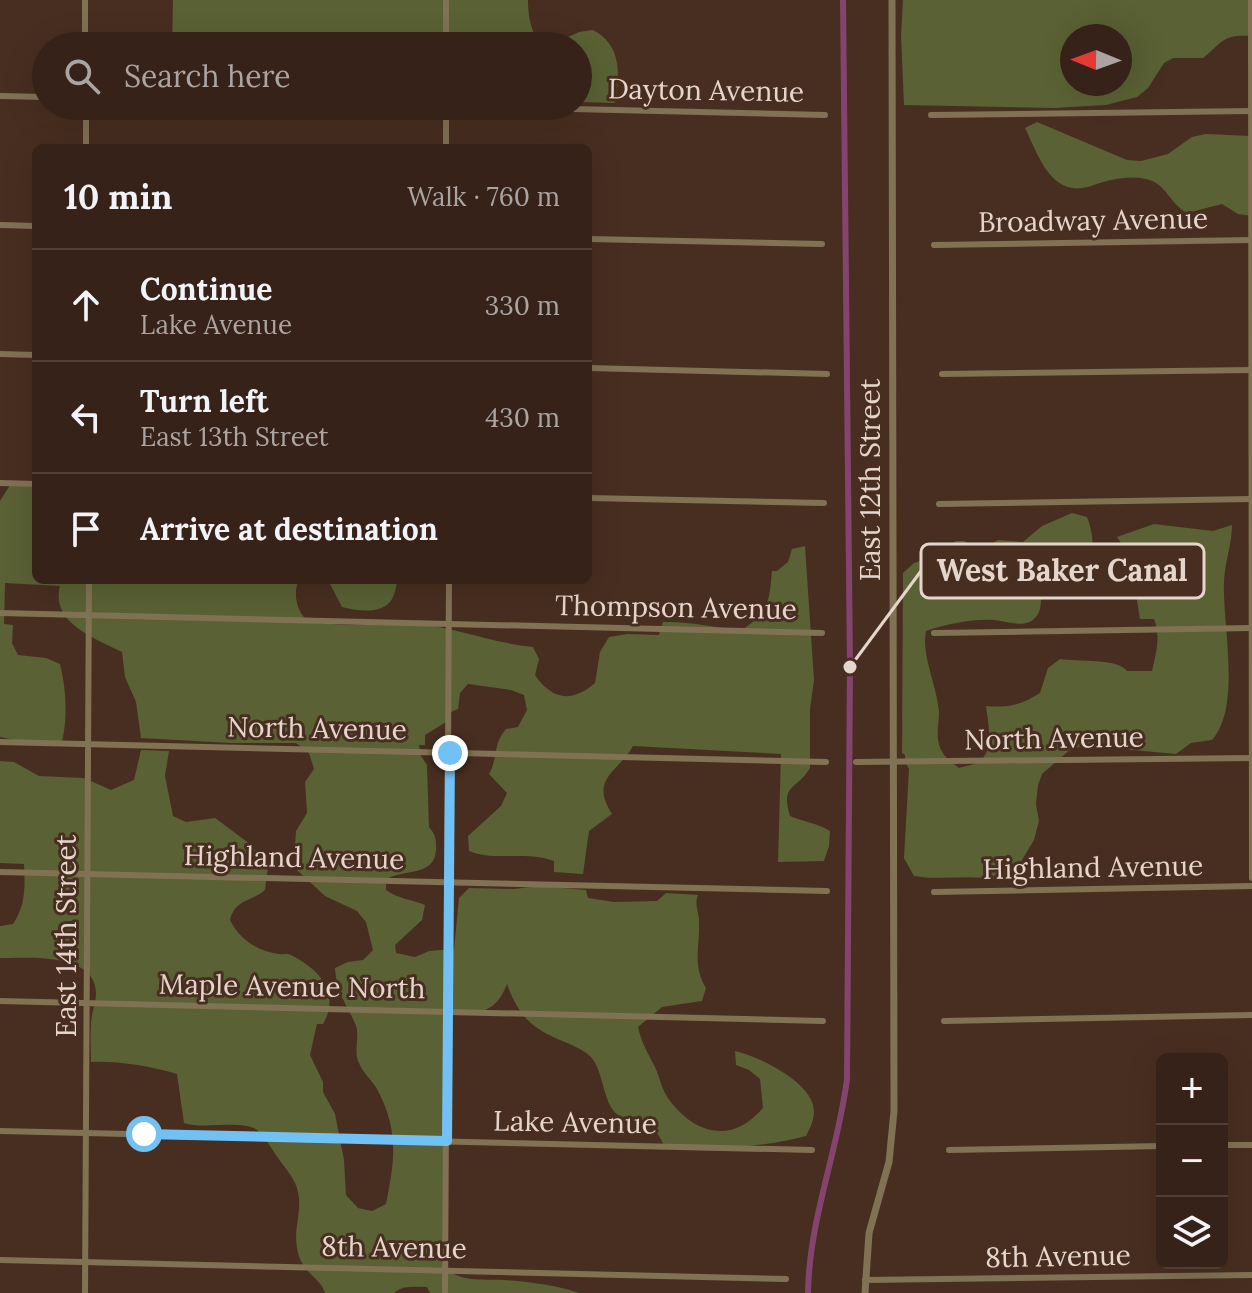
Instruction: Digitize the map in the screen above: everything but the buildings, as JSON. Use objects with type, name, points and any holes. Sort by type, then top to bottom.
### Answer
[{"type":"street","points":[[85,0],[85,32]]},
{"type":"street","points":[[446,0],[446,32]]},
{"type":"street","name":"East 12th Street","points":[[865,1293],[869,1233],[893,1138],[892,0]]},
{"type":"street","points":[[1251,0],[1252,878]]},
{"type":"street","points":[[0,96],[32,97]]},
{"type":"street","name":"Dayton Avenue","points":[[592,109],[825,115]]},
{"type":"street","points":[[931,115],[1251,111]]},
{"type":"street","points":[[86,120],[86,144]]},
{"type":"street","points":[[445,120],[446,144]]},
{"type":"street","points":[[0,225],[32,226]]},
{"type":"street","points":[[592,239],[822,244]]},
{"type":"street","name":"Broadway Avenue","points":[[934,245],[1252,240]]},
{"type":"street","points":[[0,354],[32,355]]},
{"type":"street","points":[[592,368],[827,374]]},
{"type":"street","points":[[942,374],[1252,370]]},
{"type":"street","points":[[0,483],[32,484]]},
{"type":"street","points":[[592,498],[824,503]]},
{"type":"street","points":[[939,504],[1252,499]]},
{"type":"street","name":"East 14th Street","points":[[85,1293],[89,584]]},
{"type":"street","points":[[445,1293],[449,584]]},
{"type":"street","name":"Thompson Avenue","points":[[0,613],[822,633]]},
{"type":"street","points":[[934,633],[1252,628]]},
{"type":"street","name":"North Avenue","points":[[0,742],[826,762]]},
{"type":"street","name":"North Avenue","points":[[856,762],[1252,758]]},
{"type":"street","name":"Highland Avenue","points":[[0,872],[827,891]]},
{"type":"street","name":"Highland Avenue","points":[[934,892],[1252,886]]},
{"type":"street","name":"Maple Avenue North","points":[[0,1001],[823,1021]]},
{"type":"street","points":[[944,1021],[1252,1015]]},
{"type":"street","name":"Lake Avenue","points":[[0,1131],[812,1150]]},
{"type":"street","points":[[1228,1145],[1252,1145]]},
{"type":"street","points":[[949,1150],[1156,1146]]},
{"type":"street","name":"8th Avenue","points":[[0,1260],[786,1279]]},
{"type":"street","name":"8th Avenue","points":[[865,1280],[1252,1275]]},
{"type":"green space","points":[[173,0],[528,0],[534,32],[172,32]]},
{"type":"green space","points":[[903,0],[1252,0],[1252,36],[1229,38],[1203,58],[1173,58],[1164,63],[1148,88],[1137,97],[1106,105],[1054,108],[904,105]]},
{"type":"green space","points":[[593,30],[614,52],[618,72],[615,103],[592,102],[592,32],[579,32]]},
{"type":"green space","points":[[1037,122],[1127,160],[1141,161],[1168,154],[1192,137],[1206,134],[1251,136],[1252,216],[1238,214],[1222,204],[1187,213],[1163,189],[1146,179],[1125,178],[1078,188],[1066,186],[1049,173],[1025,128]]},
{"type":"green space","points":[[10,485],[32,486],[32,584],[297,584],[297,604],[303,616],[312,623],[418,624],[533,647],[539,659],[535,675],[548,690],[563,696],[578,694],[595,683],[600,652],[609,637],[659,635],[663,622],[742,630],[763,611],[772,571],[777,571],[788,562],[792,549],[805,546],[814,680],[810,709],[810,768],[791,788],[787,806],[790,816],[830,831],[824,861],[778,862],[781,754],[633,746],[605,784],[603,792],[612,814],[589,831],[583,874],[554,872],[554,861],[543,858],[490,856],[469,851],[468,836],[501,806],[507,793],[489,774],[499,741],[506,729],[518,727],[527,710],[524,695],[511,690],[468,684],[460,693],[458,709],[446,714],[446,722],[425,735],[425,745],[419,745],[427,765],[429,827],[436,840],[435,856],[431,864],[424,868],[382,883],[391,893],[425,905],[422,920],[395,945],[396,953],[415,957],[429,951],[454,949],[459,898],[469,888],[539,886],[586,890],[588,898],[614,902],[657,901],[666,893],[698,895],[698,964],[706,988],[702,1001],[662,1007],[638,1027],[663,1089],[681,1113],[703,1128],[715,1131],[740,1127],[763,1108],[760,1079],[736,1065],[735,1051],[745,1054],[780,1070],[809,1096],[814,1114],[806,1136],[753,1145],[664,1146],[649,1126],[623,1118],[615,1112],[591,1057],[535,1027],[516,1005],[507,984],[492,1006],[471,1013],[452,1013],[448,1025],[448,1271],[468,1278],[533,1283],[579,1293],[430,1293],[427,1287],[414,1287],[394,1293],[325,1293],[303,1264],[297,1249],[297,1187],[260,1132],[242,1125],[184,1123],[177,1074],[134,1065],[91,1062],[91,1020],[96,993],[93,980],[85,970],[58,960],[0,958],[0,926],[13,924],[17,917],[25,880],[24,864],[0,863],[0,761],[14,762],[39,776],[84,778],[111,790],[134,780],[141,750],[169,751],[165,776],[173,816],[186,822],[215,818],[250,844],[268,867],[265,890],[236,908],[230,920],[234,927],[256,947],[289,954],[301,961],[324,983],[330,1002],[328,1013],[323,1024],[317,1024],[310,1055],[323,1082],[323,1092],[335,1114],[344,1160],[346,1195],[358,1208],[372,1211],[386,1204],[393,1159],[389,1118],[377,1089],[357,1059],[356,1026],[340,993],[335,968],[363,960],[373,950],[366,922],[357,911],[325,896],[297,870],[294,859],[296,831],[307,813],[305,782],[314,769],[309,753],[296,743],[141,738],[136,702],[125,677],[122,652],[88,635],[68,620],[59,599],[60,586],[5,583],[4,624],[13,625],[12,643],[18,655],[46,658],[60,664],[66,712],[62,742],[33,744],[0,737],[0,501]]},
{"type":"green space","points":[[1072,513],[1087,517],[1093,548],[1091,556],[1088,563],[1075,570],[1052,568],[1045,571],[1041,580],[1039,613],[1035,618],[1021,624],[994,620],[968,621],[926,631],[926,650],[938,702],[938,740],[944,755],[959,768],[983,758],[989,745],[986,706],[1014,705],[1040,693],[1048,668],[1060,659],[1106,662],[1127,671],[1152,671],[1157,645],[1156,626],[1154,619],[1140,619],[1130,557],[1117,537],[1154,524],[1213,531],[1232,525],[1224,581],[1228,686],[1221,725],[1212,740],[1191,743],[1176,754],[1090,746],[1072,748],[1042,774],[1036,804],[1039,821],[1034,840],[1019,865],[1002,881],[914,876],[904,858],[909,769],[902,753],[903,573],[914,563],[930,558],[956,541],[976,547],[986,547],[998,540],[1023,542],[1042,526]]},
{"type":"green space","points":[[330,584],[397,584],[393,597],[382,608],[355,610],[342,607]]},
{"type":"waterway","points":[[808,1293],[813,1239],[847,1079],[850,667],[843,0]]},
{"type":"place","name":"West Baker Canal","points":[[850,667]]},
{"type":"route","points":[[144,1134],[447,1141],[450,753]]}]
